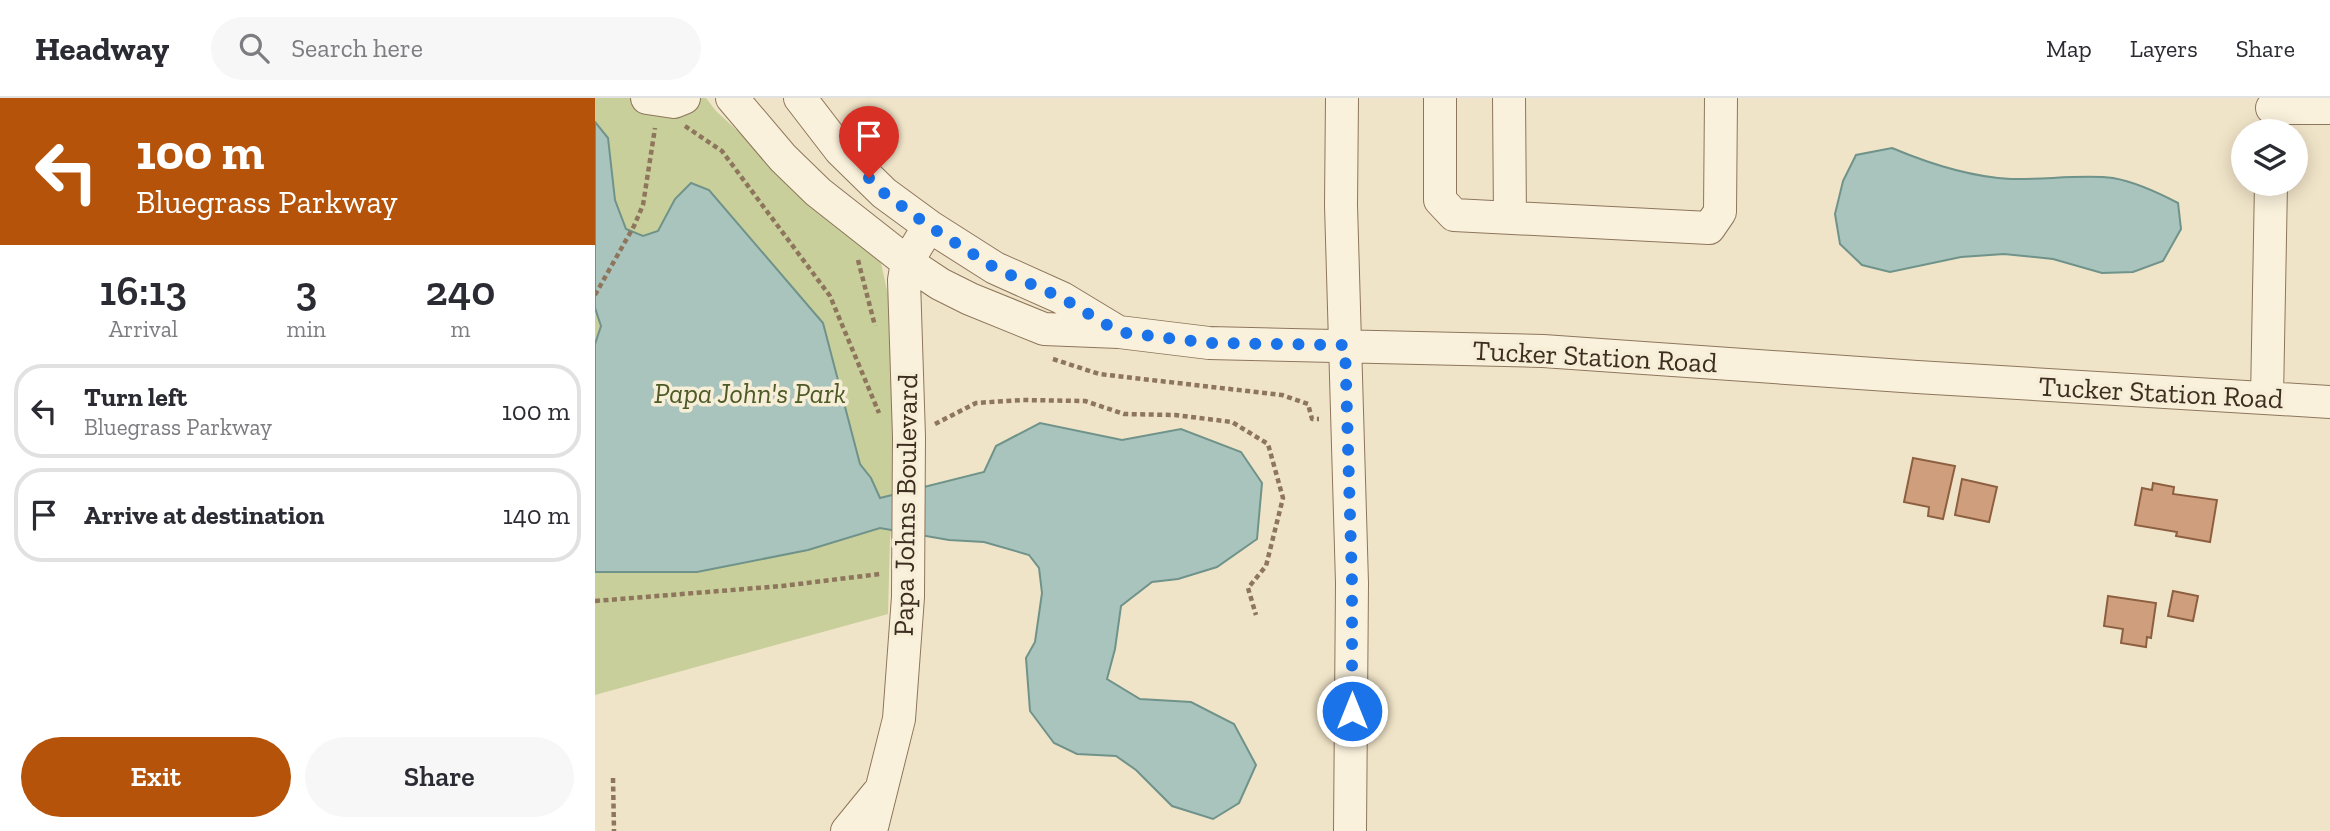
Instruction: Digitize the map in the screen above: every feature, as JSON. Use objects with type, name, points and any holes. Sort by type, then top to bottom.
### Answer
[{"type":"street","name":"Tucker Station Road","points":[[732,98],[783,158],[818,191],[907,262],[940,284],[970,299],[1044,328],[1119,332],[1209,343],[1543,351],[2330,402]]},
{"type":"street","points":[[800,98],[840,150],[884,193],[929,226],[995,268],[1062,298],[1119,332]]},
{"type":"street","points":[[1342,98],[1341,205],[1352,583],[1350,831]]},
{"type":"street","points":[[1440,98],[1440,200],[1454,215],[1709,228],[1720,212],[1721,98]]},
{"type":"street","points":[[1509,98],[1510,218]]},
{"type":"street","points":[[652,111],[674,102],[687,108]]},
{"type":"street","points":[[2272,112],[2330,108]]},
{"type":"street","points":[[2267,398],[2271,196]]},
{"type":"street","name":"Papa Johns Boulevard","points":[[871,831],[898,719],[919,432],[904,280],[907,262],[929,226]]},
{"type":"street","name":"Papa Johns Boulevard","points":[[847,831],[881,789]]},
{"type":"path","points":[[687,108],[678,121],[722,151],[830,296],[882,418]]},
{"type":"path","points":[[595,295],[643,205],[652,111]]},
{"type":"path","points":[[850,254],[860,262],[878,338]]},
{"type":"path","points":[[1046,357],[1099,374],[1282,395],[1308,404],[1313,419],[1322,419]]},
{"type":"path","points":[[919,432],[976,403],[1022,400],[1085,401],[1124,414],[1175,415],[1232,422],[1268,444],[1283,498],[1266,566],[1248,588],[1256,615]]},
{"type":"path","points":[[595,601],[782,586],[887,573]]},
{"type":"path","points":[[613,778],[614,831]]},
{"type":"green space","name":"Papa John's Park","points":[[595,98],[706,98],[716,111],[881,263],[908,385],[890,539],[888,614],[595,695]]},
{"type":"water","points":[[595,122],[608,138],[615,200],[626,229],[643,236],[658,231],[675,199],[691,183],[709,190],[823,323],[860,464],[871,478],[880,498],[984,472],[996,446],[1040,423],[1122,440],[1181,429],[1241,452],[1262,483],[1257,539],[1217,567],[1178,579],[1152,582],[1121,606],[1115,649],[1107,679],[1140,699],[1191,702],[1234,724],[1256,765],[1239,803],[1213,819],[1172,806],[1136,770],[1116,756],[1077,754],[1054,743],[1030,711],[1026,658],[1035,642],[1042,593],[1039,568],[1029,555],[984,542],[949,540],[880,528],[808,550],[697,572],[595,572],[595,344],[601,326],[595,308]]},
{"type":"water","points":[[1892,148],[1950,169],[1980,176],[2023,179],[2102,177],[2130,182],[2178,203],[2181,229],[2163,261],[2133,272],[2102,273],[2053,259],[2004,254],[1961,257],[1890,272],[1862,265],[1840,244],[1835,214],[1843,181],[1856,155]]},
{"type":"building","points":[[1913,458],[1955,466],[1943,519],[1928,516],[1929,507],[1904,502]]},
{"type":"building","points":[[1962,479],[1997,487],[1989,522],[1955,515]]},
{"type":"building","points":[[2153,483],[2174,487],[2173,494],[2217,500],[2210,542],[2176,536],[2177,532],[2135,525],[2142,488],[2152,490]]},
{"type":"building","points":[[2173,591],[2198,596],[2193,621],[2168,616]]},
{"type":"building","points":[[2108,596],[2156,603],[2151,638],[2147,637],[2146,647],[2121,643],[2123,629],[2104,626]]},
{"type":"route","points":[[869,178],[884,193],[929,226],[995,268],[1062,298],[1119,332],[1209,343],[1345,345],[1352,583],[1352,711]]}]
